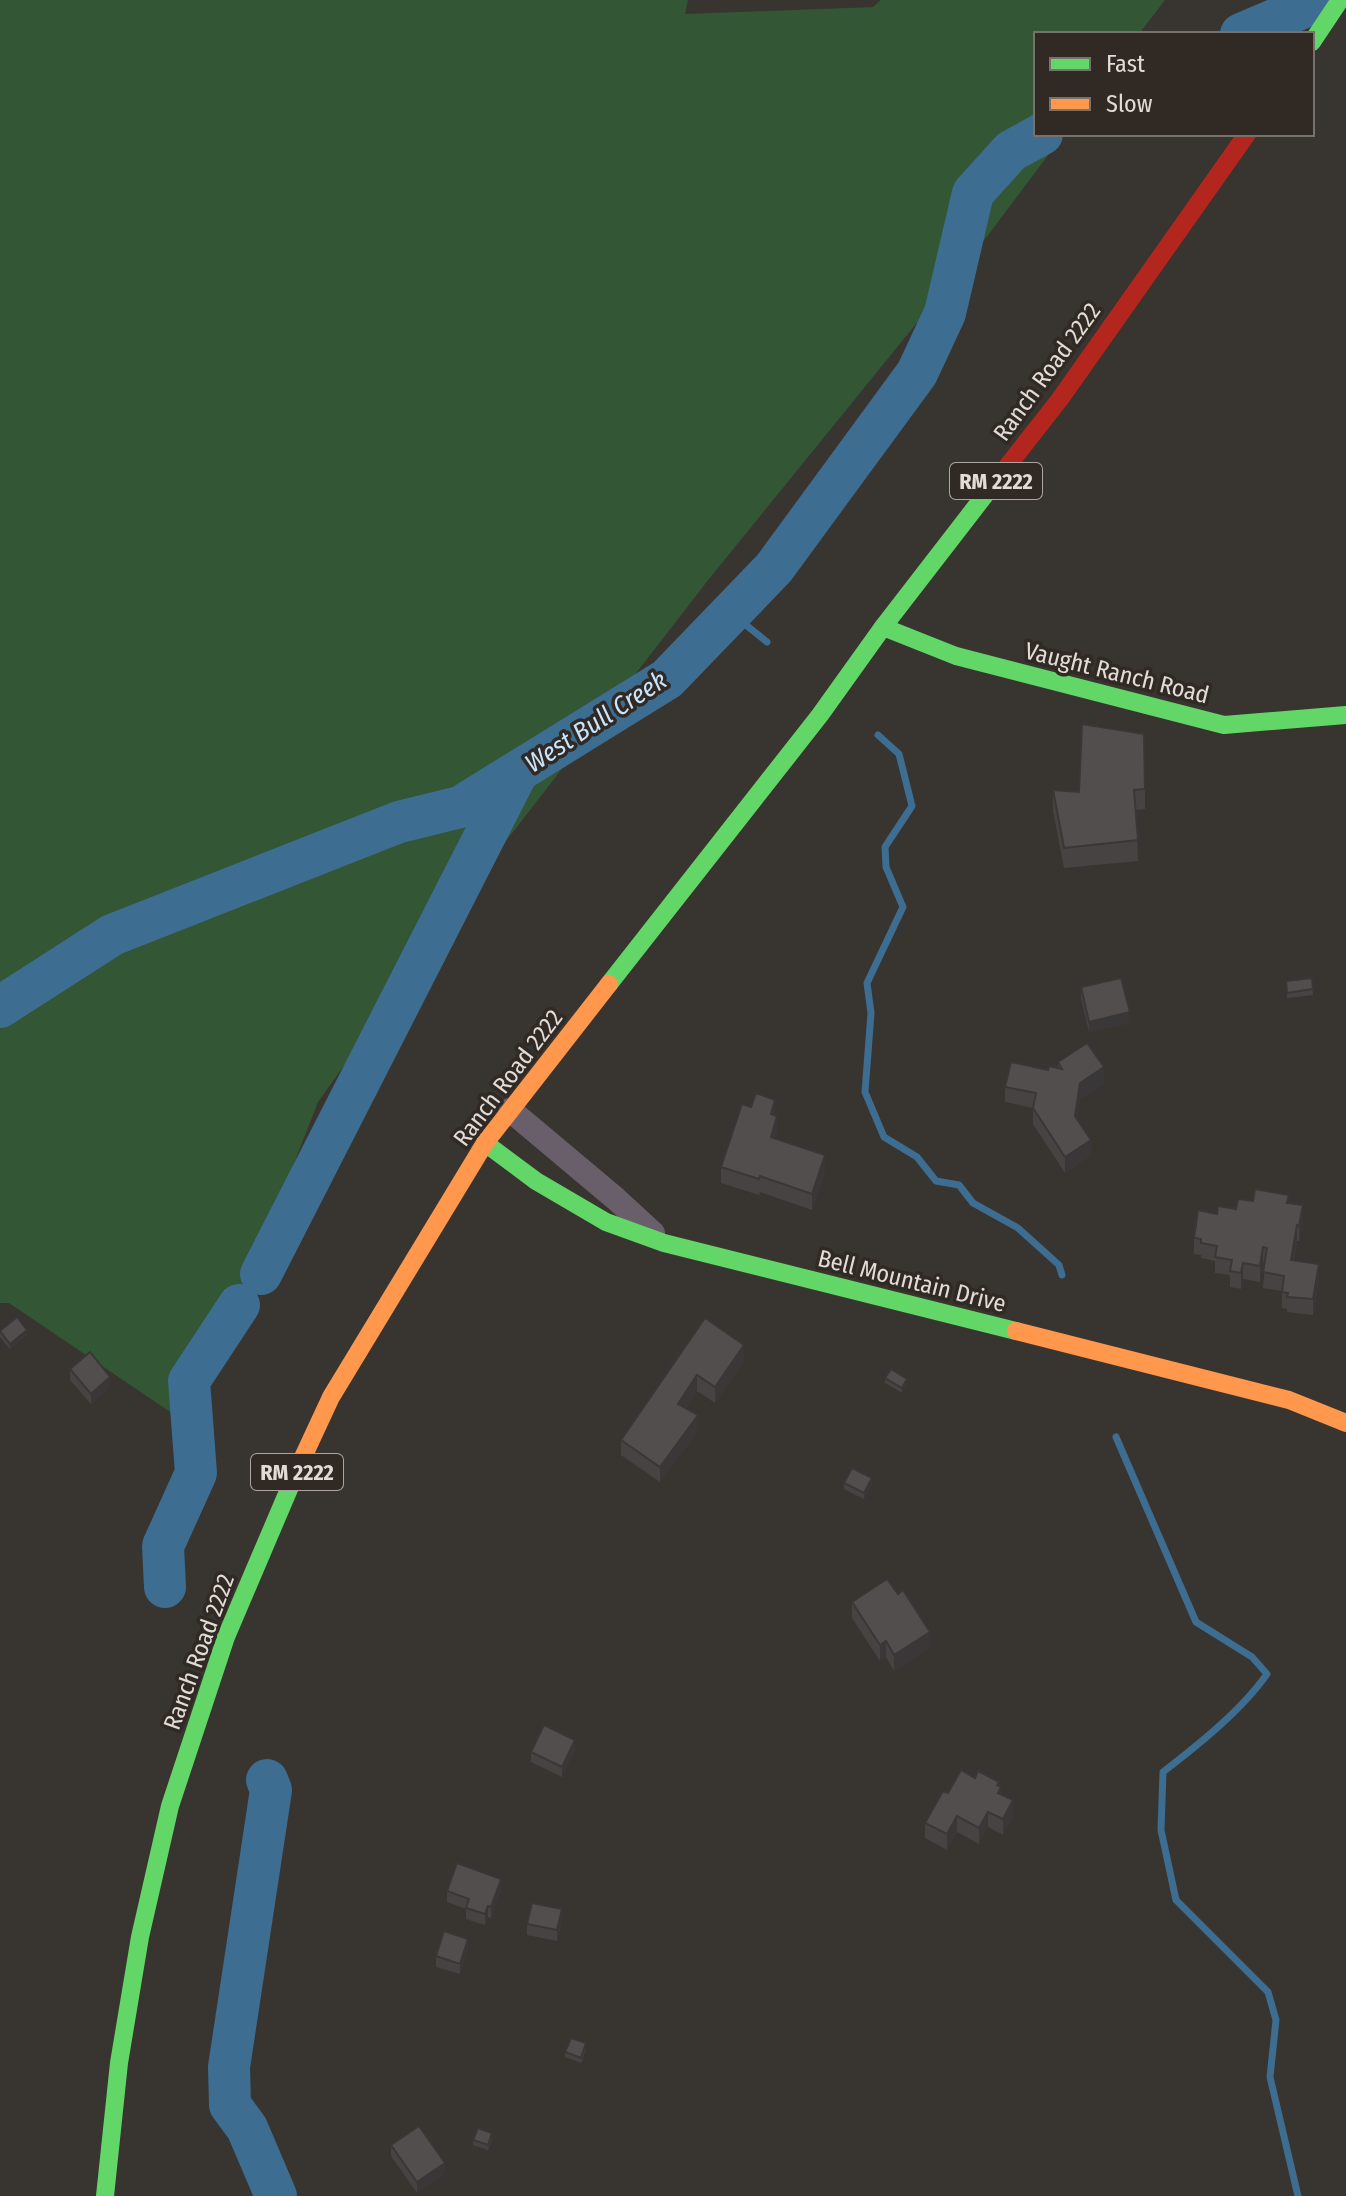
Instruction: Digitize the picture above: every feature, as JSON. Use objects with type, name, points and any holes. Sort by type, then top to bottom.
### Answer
[{"type":"main road","points":[[1317,35],[1340,0]]},
{"type":"main road","name":"Ranch Road 2222","points":[[105,2196],[119,2063],[140,1937],[170,1806],[226,1637],[279,1509],[331,1397],[485,1143],[810,727],[883,627],[1060,399],[1246,136]]},
{"type":"main road","name":"Vaught Ranch Road","points":[[883,627],[956,656],[1224,725],[1346,715]]},
{"type":"main road","name":"Bell Mountain Drive","points":[[485,1143],[536,1181],[606,1222],[664,1243],[1289,1400],[1346,1423]]},
{"type":"street","points":[[510,1110],[664,1243]]},
{"type":"green space","points":[[0,0],[688,0],[685,14],[873,7],[881,0],[1165,0],[1141,32],[1034,32],[1034,136],[1062,136],[989,234],[709,579],[486,867],[318,1102],[188,1424],[9,1303],[0,1303]]},
{"type":"building","points":[[1082,724],[1144,734],[1145,789],[1134,790],[1138,840],[1064,848],[1053,790],[1079,792]]},
{"type":"building","points":[[1121,978],[1130,1012],[1089,1022],[1081,987]]},
{"type":"building","points":[[1312,978],[1313,989],[1287,993],[1286,981]]},
{"type":"building","points":[[1087,1043],[1104,1067],[1080,1083],[1075,1116],[1091,1140],[1065,1157],[1033,1108],[1036,1093],[1005,1087],[1011,1062],[1048,1070],[1049,1066],[1062,1069],[1058,1062]]},
{"type":"building","points":[[756,1093],[775,1100],[771,1114],[777,1116],[771,1137],[825,1155],[812,1194],[760,1176],[759,1179],[721,1167],[742,1104],[751,1107]]},
{"type":"building","points":[[1255,1189],[1289,1195],[1287,1203],[1303,1205],[1291,1260],[1319,1264],[1313,1299],[1287,1297],[1288,1293],[1282,1292],[1284,1276],[1263,1272],[1267,1248],[1263,1247],[1260,1266],[1243,1263],[1241,1273],[1230,1271],[1232,1260],[1215,1257],[1217,1246],[1201,1243],[1201,1239],[1194,1238],[1198,1210],[1217,1214],[1218,1206],[1236,1209],[1238,1199],[1253,1201]]},
{"type":"building","points":[[17,1317],[27,1330],[10,1344],[0,1331]]},
{"type":"building","points":[[705,1318],[744,1345],[715,1387],[697,1375],[678,1404],[698,1415],[660,1467],[621,1440]]},
{"type":"building","points":[[90,1352],[110,1377],[91,1394],[70,1369]]},
{"type":"building","points":[[891,1369],[907,1379],[902,1388],[885,1378]]},
{"type":"building","points":[[852,1468],[872,1478],[864,1493],[844,1483]]},
{"type":"building","points":[[887,1579],[898,1594],[903,1590],[930,1632],[894,1655],[886,1641],[880,1645],[852,1602]]},
{"type":"building","points":[[544,1725],[575,1740],[562,1767],[531,1752]]},
{"type":"building","points":[[961,1770],[975,1778],[978,1771],[999,1782],[997,1785],[1001,1787],[998,1793],[1013,1800],[1003,1819],[988,1812],[979,1828],[957,1816],[947,1834],[925,1823],[943,1791],[948,1793]]},
{"type":"building","points":[[457,1863],[501,1879],[491,1907],[488,1906],[485,1914],[466,1908],[469,1899],[447,1891]]},
{"type":"building","points":[[532,1903],[562,1909],[557,1930],[527,1924]]},
{"type":"building","points":[[444,1931],[468,1939],[460,1964],[436,1956]]},
{"type":"building","points":[[571,2038],[586,2043],[581,2058],[565,2052]]},
{"type":"building","points":[[419,2126],[445,2163],[417,2182],[391,2145]]},
{"type":"building","points":[[478,2128],[492,2133],[488,2145],[473,2140]]},
{"type":"waterway","name":"West Bull Creek","points":[[1246,32],[1321,0]]},
{"type":"waterway","name":"West Bull Creek","points":[[0,1007],[112,935],[399,822],[460,807],[667,679],[774,568],[917,373],[945,313],[973,193],[1011,151],[1038,136]]},
{"type":"waterway","points":[[731,613],[767,642]]},
{"type":"waterway","points":[[878,735],[899,754],[912,806],[885,847],[886,867],[903,907],[867,983],[871,1013],[865,1092],[884,1137],[917,1157],[936,1181],[959,1185],[973,1203],[1018,1228],[1059,1265],[1062,1275]]},
{"type":"waterway","points":[[261,1274],[517,773]]},
{"type":"waterway","points":[[165,1587],[163,1546],[196,1473],[189,1381],[239,1305]]},
{"type":"waterway","points":[[1116,1437],[1196,1622],[1252,1657],[1267,1674],[1232,1714],[1163,1772],[1161,1830],[1176,1900],[1268,1992],[1276,2020],[1270,2077],[1298,2196]]},
{"type":"waterway","points":[[267,1780],[271,1790],[229,2067],[230,2105],[247,2128],[276,2196]]},
{"type":"traffic: fast","points":[[1314,39],[1340,0]]},
{"type":"traffic: fast","points":[[609,984],[820,715],[883,627],[995,482]]},
{"type":"traffic: fast","points":[[883,627],[956,656],[1224,725],[1346,715]]},
{"type":"traffic: fast","points":[[485,1143],[536,1181],[606,1222],[664,1243],[1016,1331]]},
{"type":"traffic: fast","points":[[105,2196],[119,2063],[140,1937],[170,1806],[226,1637],[298,1468]]},
{"type":"traffic: slow","points":[[298,1468],[331,1397],[485,1143],[609,984]]},
{"type":"traffic: slow","points":[[1016,1331],[1289,1400],[1346,1423]]},
{"type":"traffic: jam","points":[[995,482],[1060,399],[1246,136]]}]
